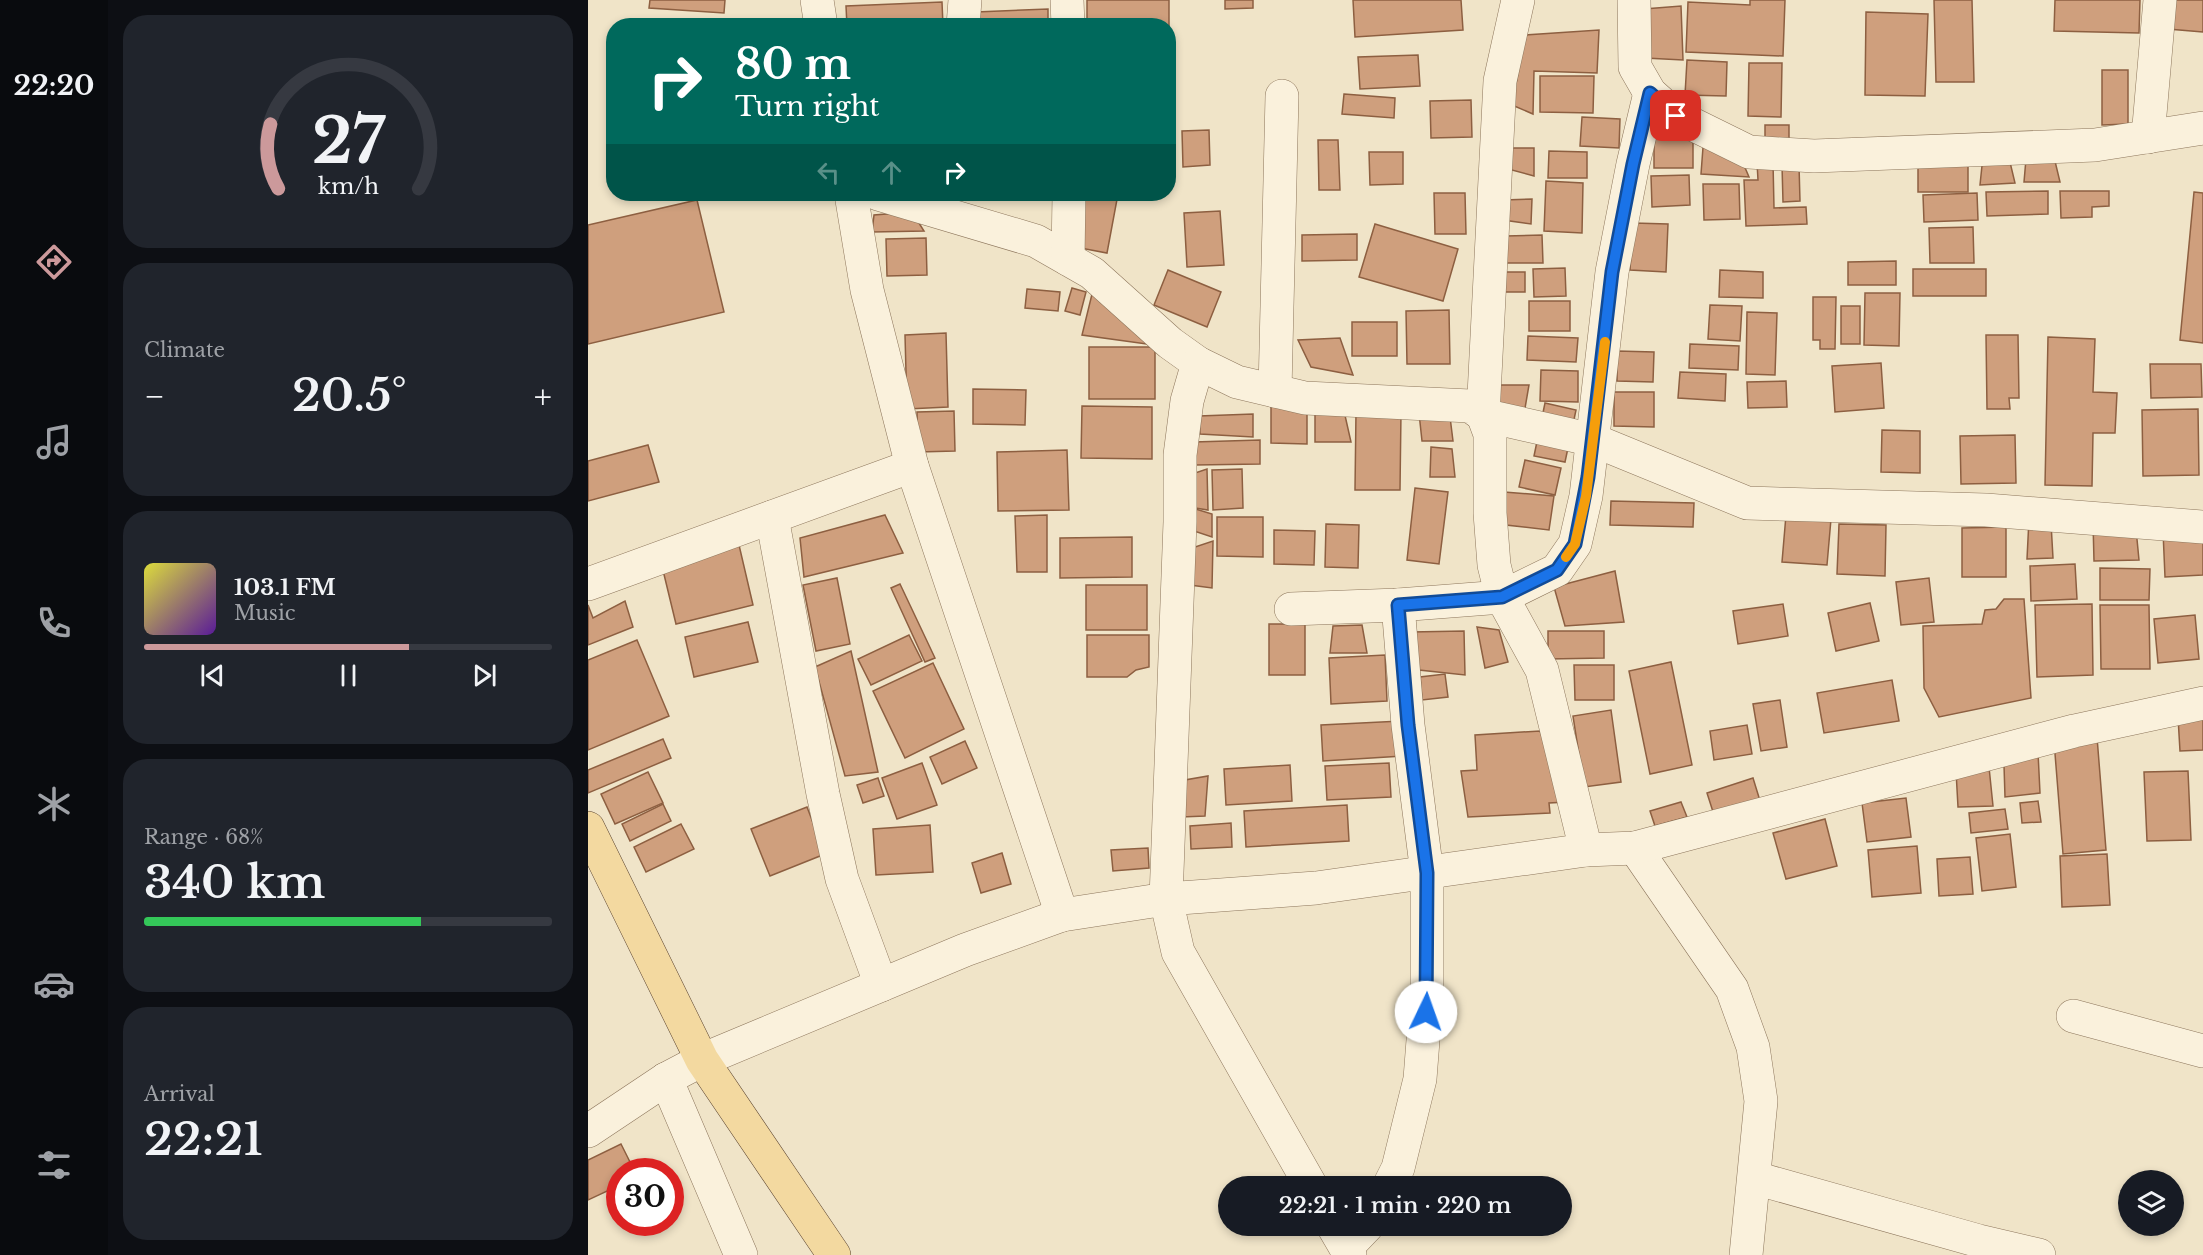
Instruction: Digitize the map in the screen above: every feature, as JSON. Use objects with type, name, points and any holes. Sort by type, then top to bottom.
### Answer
[{"type":"main road","points":[[588,828],[702,1060],[834,1255]]},
{"type":"street","points":[[817,0],[820,18]]},
{"type":"street","points":[[964,18],[965,0]]},
{"type":"street","points":[[1067,0],[1068,18]]},
{"type":"street","points":[[1518,0],[1500,81],[1483,415],[1490,434],[1490,513],[1494,565],[1502,597],[1542,670],[1586,850]]},
{"type":"street","points":[[1634,0],[1635,67],[1650,93],[1676,116],[1749,152],[1814,156],[2095,145],[2203,128]]},
{"type":"street","points":[[2148,137],[2160,0]]},
{"type":"street","points":[[1291,609],[1398,605],[1502,597],[1557,570],[1575,544],[1586,496],[1612,272],[1633,164],[1650,93]]},
{"type":"street","points":[[1275,391],[1282,96]]},
{"type":"street","points":[[852,201],[867,290],[912,466],[1062,915]]},
{"type":"street","points":[[926,201],[953,205],[1036,240],[1092,273],[1170,343],[1197,363],[1237,382],[1305,398],[1470,406],[1483,415],[1593,440],[1747,503],[1986,510],[2203,527]]},
{"type":"street","points":[[1068,201],[1068,259]]},
{"type":"street","points":[[1197,363],[1187,401],[1180,455],[1180,522],[1166,899],[1178,952],[1305,1176]]},
{"type":"street","points":[[588,584],[912,466]]},
{"type":"street","points":[[772,516],[827,815],[842,879],[881,985]]},
{"type":"street","points":[[1394,1176],[1420,1079],[1427,989],[1427,873],[1408,725],[1398,605]]},
{"type":"street","points":[[588,1131],[666,1079],[702,1060],[965,950],[1062,915],[1166,899],[1316,888],[1586,850],[1635,848],[2074,730],[2203,703]]},
{"type":"street","points":[[1635,848],[1732,989],[1754,1047],[1761,1101],[1746,1255]]},
{"type":"street","points":[[2073,1016],[2203,1051]]},
{"type":"street","points":[[666,1079],[741,1255]]},
{"type":"street","points":[[1755,1178],[1979,1241],[2039,1255]]},
{"type":"building","points":[[650,0],[725,0],[724,13],[649,8]]},
{"type":"building","points":[[1087,0],[1169,0],[1169,18],[1087,18]]},
{"type":"building","points":[[1225,0],[1253,0],[1253,8],[1225,9]]},
{"type":"building","points":[[1353,0],[1461,0],[1463,30],[1355,37]]},
{"type":"building","points":[[1750,0],[1785,0],[1783,56],[1686,52],[1688,2],[1750,5]]},
{"type":"building","points":[[1934,0],[1972,0],[1974,82],[1936,82]]},
{"type":"building","points":[[2055,0],[2140,0],[2139,33],[2054,31]]},
{"type":"building","points":[[2170,0],[2203,0],[2203,32],[2168,29]]},
{"type":"building","points":[[942,2],[943,18],[847,18],[846,6]]},
{"type":"building","points":[[1681,6],[1683,60],[1645,58],[1644,9]]},
{"type":"building","points":[[1048,9],[1048,18],[976,18],[976,12]]},
{"type":"building","points":[[1866,12],[1928,14],[1925,96],[1865,95]]},
{"type":"building","points":[[1599,30],[1597,73],[1534,71],[1533,114],[1512,105],[1525,35]]},
{"type":"building","points":[[1418,55],[1420,86],[1360,89],[1358,57]]},
{"type":"building","points":[[1687,60],[1727,62],[1726,96],[1685,95]]},
{"type":"building","points":[[1749,63],[1782,63],[1781,117],[1748,116]]},
{"type":"building","points":[[2102,70],[2128,70],[2128,124],[2102,125]]},
{"type":"building","points":[[1540,76],[1594,76],[1593,113],[1540,112]]},
{"type":"building","points":[[1344,94],[1395,98],[1394,118],[1342,114]]},
{"type":"building","points":[[1471,100],[1472,137],[1431,138],[1430,101]]},
{"type":"building","points":[[1582,117],[1620,119],[1619,148],[1580,146]]},
{"type":"building","points":[[1765,125],[1789,125],[1789,147],[1765,148]]},
{"type":"building","points":[[1654,128],[1693,128],[1693,168],[1654,168]]},
{"type":"building","points":[[1209,130],[1210,165],[1183,167],[1182,131]]},
{"type":"building","points":[[1704,134],[1740,156],[1749,177],[1701,174]]},
{"type":"building","points":[[1318,140],[1338,140],[1340,190],[1319,190]]},
{"type":"building","points":[[1507,148],[1534,148],[1534,176],[1508,169]]},
{"type":"building","points":[[1549,151],[1587,152],[1587,178],[1548,178]]},
{"type":"building","points":[[1369,152],[1403,152],[1403,184],[1370,185]]},
{"type":"building","points":[[1983,156],[2009,158],[2015,183],[1980,185]]},
{"type":"building","points":[[1918,157],[1968,157],[1968,192],[1918,192]]},
{"type":"building","points":[[2054,157],[2060,182],[2024,182],[2026,159]]},
{"type":"building","points":[[1757,162],[1773,162],[1774,208],[1806,207],[1807,224],[1746,226],[1744,180],[1758,180]]},
{"type":"building","points":[[1782,165],[1799,165],[1800,201],[1783,202]]},
{"type":"building","points":[[1689,175],[1690,205],[1652,207],[1651,176]]},
{"type":"building","points":[[1546,181],[1583,183],[1582,233],[1544,231]]},
{"type":"building","points":[[1703,184],[1739,184],[1740,219],[1704,220]]},
{"type":"building","points":[[2048,191],[2048,214],[1987,216],[1986,192]]},
{"type":"building","points":[[2060,191],[2109,191],[2109,206],[2092,207],[2092,217],[2061,218]]},
{"type":"building","points":[[2194,192],[2203,193],[2203,343],[2180,340]]},
{"type":"building","points":[[1434,193],[1465,193],[1466,234],[1435,234]]},
{"type":"building","points":[[1977,193],[1978,220],[1924,222],[1923,195]]},
{"type":"building","points":[[1532,199],[1531,224],[1503,220],[1503,200]]},
{"type":"building","points":[[697,201],[724,312],[588,344],[588,225]]},
{"type":"building","points":[[1084,201],[1117,201],[1107,253],[1075,247]]},
{"type":"building","points":[[1220,211],[1224,265],[1187,267],[1184,213]]},
{"type":"building","points":[[912,212],[924,231],[872,232],[874,215]]},
{"type":"building","points":[[1633,223],[1668,224],[1666,272],[1630,270]]},
{"type":"building","points":[[1375,224],[1458,249],[1443,301],[1359,277]]},
{"type":"building","points":[[1973,227],[1974,263],[1930,263],[1929,228]]},
{"type":"building","points":[[1357,234],[1357,260],[1302,261],[1302,235]]},
{"type":"building","points":[[1542,235],[1543,263],[1506,263],[1506,236]]},
{"type":"building","points":[[926,238],[927,275],[887,276],[886,239]]},
{"type":"building","points":[[1896,261],[1896,285],[1848,285],[1848,262]]},
{"type":"building","points":[[1565,268],[1566,296],[1534,297],[1533,269]]},
{"type":"building","points":[[1913,269],[1986,269],[1986,296],[1913,296]]},
{"type":"building","points":[[1168,270],[1221,292],[1207,327],[1154,305]]},
{"type":"building","points":[[1720,270],[1763,272],[1763,298],[1719,297]]},
{"type":"building","points":[[1500,272],[1525,272],[1525,292],[1500,292]]},
{"type":"building","points":[[1094,286],[1161,346],[1082,335]]},
{"type":"building","points":[[1072,288],[1086,292],[1080,315],[1065,311]]},
{"type":"building","points":[[1027,289],[1060,292],[1058,311],[1025,308]]},
{"type":"building","points":[[1865,293],[1900,293],[1899,346],[1864,345]]},
{"type":"building","points":[[1813,297],[1836,297],[1835,349],[1820,349],[1820,340],[1813,340]]},
{"type":"building","points":[[1529,301],[1570,301],[1570,331],[1529,331]]},
{"type":"building","points":[[1710,305],[1742,306],[1740,341],[1708,339]]},
{"type":"building","points":[[1841,306],[1860,306],[1860,344],[1841,344]]},
{"type":"building","points":[[1449,310],[1450,364],[1407,364],[1406,311]]},
{"type":"building","points":[[1747,312],[1777,313],[1775,375],[1746,374]]},
{"type":"building","points":[[1352,322],[1397,322],[1397,356],[1352,356]]},
{"type":"building","points":[[946,333],[948,407],[907,409],[905,335]]},
{"type":"building","points":[[1986,335],[2018,335],[2019,398],[2009,398],[2010,409],[1987,409]]},
{"type":"building","points":[[1528,336],[1578,338],[1576,362],[1527,360]]},
{"type":"building","points":[[2048,337],[2095,339],[2093,392],[2117,393],[2115,433],[2093,433],[2092,486],[2045,485]]},
{"type":"building","points":[[1340,338],[1353,375],[1311,367],[1298,340]]},
{"type":"building","points":[[1690,344],[1739,346],[1738,370],[1689,368]]},
{"type":"building","points":[[1089,347],[1155,347],[1155,399],[1089,399]]},
{"type":"building","points":[[1617,351],[1654,352],[1653,382],[1617,381]]},
{"type":"building","points":[[1881,363],[1884,408],[1835,412],[1832,366]]},
{"type":"building","points":[[2150,364],[2201,364],[2202,397],[2151,398]]},
{"type":"building","points":[[1541,370],[1578,371],[1578,402],[1540,401]]},
{"type":"building","points":[[1680,372],[1726,374],[1725,401],[1678,398]]},
{"type":"building","points":[[1786,381],[1787,407],[1748,408],[1747,382]]},
{"type":"building","points":[[1491,385],[1529,385],[1524,414],[1499,412]]},
{"type":"building","points":[[973,389],[1026,390],[1025,425],[973,424]]},
{"type":"building","points":[[1614,392],[1654,392],[1654,427],[1614,426]]},
{"type":"building","points":[[1545,403],[1576,410],[1565,462],[1534,456]]},
{"type":"building","points":[[1271,405],[1307,405],[1307,444],[1271,443]]},
{"type":"building","points":[[1082,406],[1152,407],[1152,459],[1081,458]]},
{"type":"building","points":[[2198,409],[2199,475],[2143,476],[2142,410]]},
{"type":"building","points":[[954,411],[955,451],[918,452],[917,412]]},
{"type":"building","points":[[1344,411],[1351,442],[1315,442],[1315,413]]},
{"type":"building","points":[[1356,412],[1401,412],[1400,490],[1355,490]]},
{"type":"building","points":[[1419,413],[1450,417],[1453,441],[1422,441]]},
{"type":"building","points":[[1253,414],[1253,437],[1200,434],[1199,416]]},
{"type":"building","points":[[1882,430],[1920,431],[1920,473],[1881,472]]},
{"type":"building","points":[[2015,435],[2016,483],[1961,484],[1960,436]]},
{"type":"building","points":[[1260,440],[1260,464],[1195,465],[1194,442]]},
{"type":"building","points":[[648,445],[659,482],[588,501],[588,461]]},
{"type":"building","points":[[1431,447],[1452,449],[1455,477],[1430,477]]},
{"type":"building","points":[[1067,450],[1069,510],[998,511],[997,452]]},
{"type":"building","points":[[1525,460],[1561,468],[1555,495],[1519,487]]},
{"type":"building","points":[[1207,469],[1208,510],[1189,507],[1192,474]]},
{"type":"building","points":[[1242,469],[1243,508],[1213,510],[1212,470]]},
{"type":"building","points":[[1415,488],[1448,492],[1439,564],[1407,560]]},
{"type":"building","points":[[1504,492],[1554,496],[1549,530],[1506,525]]},
{"type":"building","points":[[1611,501],[1694,503],[1693,527],[1610,525]]},
{"type":"building","points":[[1189,507],[1212,514],[1212,537],[1191,530]]},
{"type":"building","points":[[885,515],[903,553],[804,577],[800,538]]},
{"type":"building","points":[[1047,515],[1047,572],[1017,572],[1015,516]]},
{"type":"building","points":[[1786,515],[1831,519],[1827,565],[1782,562]]},
{"type":"building","points":[[1217,517],[1263,517],[1263,557],[1217,556]]},
{"type":"building","points":[[2029,519],[2051,523],[2053,558],[2027,559]]},
{"type":"building","points":[[2093,522],[2136,529],[2139,560],[2094,561]]},
{"type":"building","points":[[1326,524],[1359,525],[1358,568],[1325,567]]},
{"type":"building","points":[[1839,524],[1886,525],[1885,576],[1837,574]]},
{"type":"building","points":[[2006,527],[2006,577],[1962,577],[1962,528]]},
{"type":"building","points":[[2203,529],[2203,575],[2165,577],[2163,531]]},
{"type":"building","points":[[1274,530],[1315,531],[1314,565],[1274,564]]},
{"type":"building","points":[[1132,537],[1132,577],[1060,578],[1060,538]]},
{"type":"building","points":[[1213,541],[1212,588],[1190,585],[1189,549]]},
{"type":"building","points":[[739,545],[753,605],[676,624],[661,562]]},
{"type":"building","points":[[2075,564],[2077,599],[2031,601],[2030,566]]},
{"type":"building","points":[[2100,568],[2150,569],[2149,600],[2100,600]]},
{"type":"building","points":[[1615,571],[1624,622],[1565,626],[1554,587]]},
{"type":"building","points":[[837,578],[850,644],[816,651],[803,585]]},
{"type":"building","points":[[1929,578],[1934,622],[1901,625],[1896,582]]},
{"type":"building","points":[[900,584],[935,658],[925,662],[891,588]]},
{"type":"building","points":[[1086,585],[1147,585],[1147,630],[1086,630]]},
{"type":"building","points":[[2004,599],[2024,599],[2031,698],[1939,717],[1924,688],[1923,626],[1982,624],[1985,610],[1996,609]]},
{"type":"building","points":[[625,601],[633,627],[588,645],[588,605],[593,618]]},
{"type":"building","points":[[1870,603],[1879,641],[1836,651],[1828,613]]},
{"type":"building","points":[[1783,604],[1788,636],[1738,644],[1733,611]]},
{"type":"building","points":[[2092,604],[2093,675],[2037,677],[2035,605]]},
{"type":"building","points":[[2100,605],[2149,605],[2150,669],[2101,669]]},
{"type":"building","points":[[2195,615],[2199,659],[2158,663],[2154,619]]},
{"type":"building","points":[[748,622],[758,662],[694,677],[685,637]]},
{"type":"building","points":[[1269,624],[1305,624],[1305,675],[1269,675]]},
{"type":"building","points":[[1362,625],[1367,653],[1330,653],[1333,626]]},
{"type":"building","points":[[1477,627],[1499,630],[1508,662],[1485,668]]},
{"type":"building","points":[[1464,631],[1465,675],[1419,670],[1411,632]]},
{"type":"building","points":[[1548,631],[1604,631],[1604,658],[1548,659]]},
{"type":"building","points":[[909,635],[922,661],[871,685],[858,659]]},
{"type":"building","points":[[1087,635],[1149,635],[1149,667],[1136,670],[1127,677],[1087,677]]},
{"type":"building","points":[[637,640],[669,716],[588,750],[588,660]]},
{"type":"building","points":[[851,651],[878,772],[845,776],[815,667]]},
{"type":"building","points":[[1385,655],[1387,701],[1331,704],[1329,658]]},
{"type":"building","points":[[1671,662],[1692,765],[1650,774],[1629,671]]},
{"type":"building","points":[[933,663],[964,729],[905,758],[873,691]]},
{"type":"building","points":[[1574,665],[1614,665],[1614,700],[1575,700]]},
{"type":"building","points":[[1445,674],[1448,697],[1422,700],[1420,677]]},
{"type":"building","points":[[1892,680],[1899,721],[1824,733],[1817,693]]},
{"type":"building","points":[[1780,700],[1787,747],[1761,751],[1753,704]]},
{"type":"building","points":[[1611,710],[1621,782],[1584,787],[1573,716]]},
{"type":"building","points":[[2203,716],[2203,750],[2180,751],[2178,717]]},
{"type":"building","points":[[1401,721],[1403,756],[1323,761],[1321,725]]},
{"type":"building","points":[[1747,725],[1752,754],[1714,760],[1710,731]]},
{"type":"building","points":[[1540,731],[1567,802],[1549,803],[1550,813],[1468,817],[1461,771],[1477,770],[1475,735]]},
{"type":"building","points":[[2097,737],[2106,850],[2063,854],[2054,741]]},
{"type":"building","points":[[663,739],[671,758],[588,793],[588,770]]},
{"type":"building","points":[[965,741],[977,768],[942,784],[930,757]]},
{"type":"building","points":[[2038,752],[2040,793],[2005,797],[2004,765]]},
{"type":"building","points":[[922,763],[937,805],[897,819],[882,778]]},
{"type":"building","points":[[1389,763],[1391,797],[1327,800],[1325,766]]},
{"type":"building","points":[[1290,765],[1292,801],[1226,805],[1224,769]]},
{"type":"building","points":[[1989,767],[1993,806],[1958,807],[1956,771]]},
{"type":"building","points":[[2188,771],[2191,840],[2147,841],[2144,772]]},
{"type":"building","points":[[648,772],[663,803],[615,824],[601,794]]},
{"type":"building","points":[[1208,776],[1205,816],[1181,817],[1185,780]]},
{"type":"building","points":[[878,778],[884,796],[863,803],[857,785]]},
{"type":"building","points":[[1753,778],[1761,804],[1715,818],[1707,793]]},
{"type":"building","points":[[1906,798],[1911,837],[1867,842],[1862,803]]},
{"type":"building","points":[[2038,801],[2041,822],[2022,823],[2020,803]]},
{"type":"building","points":[[1681,802],[1687,817],[1655,826],[1650,811]]},
{"type":"building","points":[[663,804],[671,821],[630,841],[622,824]]},
{"type":"building","points":[[1347,805],[1349,841],[1246,847],[1244,811]]},
{"type":"building","points":[[807,807],[825,854],[770,876],[751,829]]},
{"type":"building","points":[[2005,809],[2008,829],[1971,833],[1969,813]]},
{"type":"building","points":[[1825,819],[1837,866],[1786,879],[1773,833]]},
{"type":"building","points":[[1231,823],[1232,847],[1191,849],[1190,826]]},
{"type":"building","points":[[681,824],[694,849],[646,872],[634,847]]},
{"type":"building","points":[[930,825],[933,872],[876,875],[873,829]]},
{"type":"building","points":[[2010,834],[2016,887],[1982,891],[1976,838]]},
{"type":"building","points":[[1917,846],[1921,893],[1872,897],[1868,850]]},
{"type":"building","points":[[1148,848],[1149,868],[1113,871],[1111,850]]},
{"type":"building","points":[[1002,853],[1011,884],[981,893],[972,863]]},
{"type":"building","points":[[2107,854],[2110,905],[2062,907],[2060,856]]},
{"type":"building","points":[[1970,857],[1973,894],[1939,896],[1937,859]]},
{"type":"building","points":[[621,1144],[628,1158],[606,1158],[606,1192],[588,1200],[588,1160]]},
{"type":"slow traffic","points":[[1566,557],[1575,544],[1586,496],[1605,342]]},
{"type":"route","points":[[1426,1012],[1427,873],[1408,725],[1398,605],[1502,597],[1557,570],[1575,544],[1586,496],[1612,272],[1633,164],[1650,93],[1676,116]]}]
